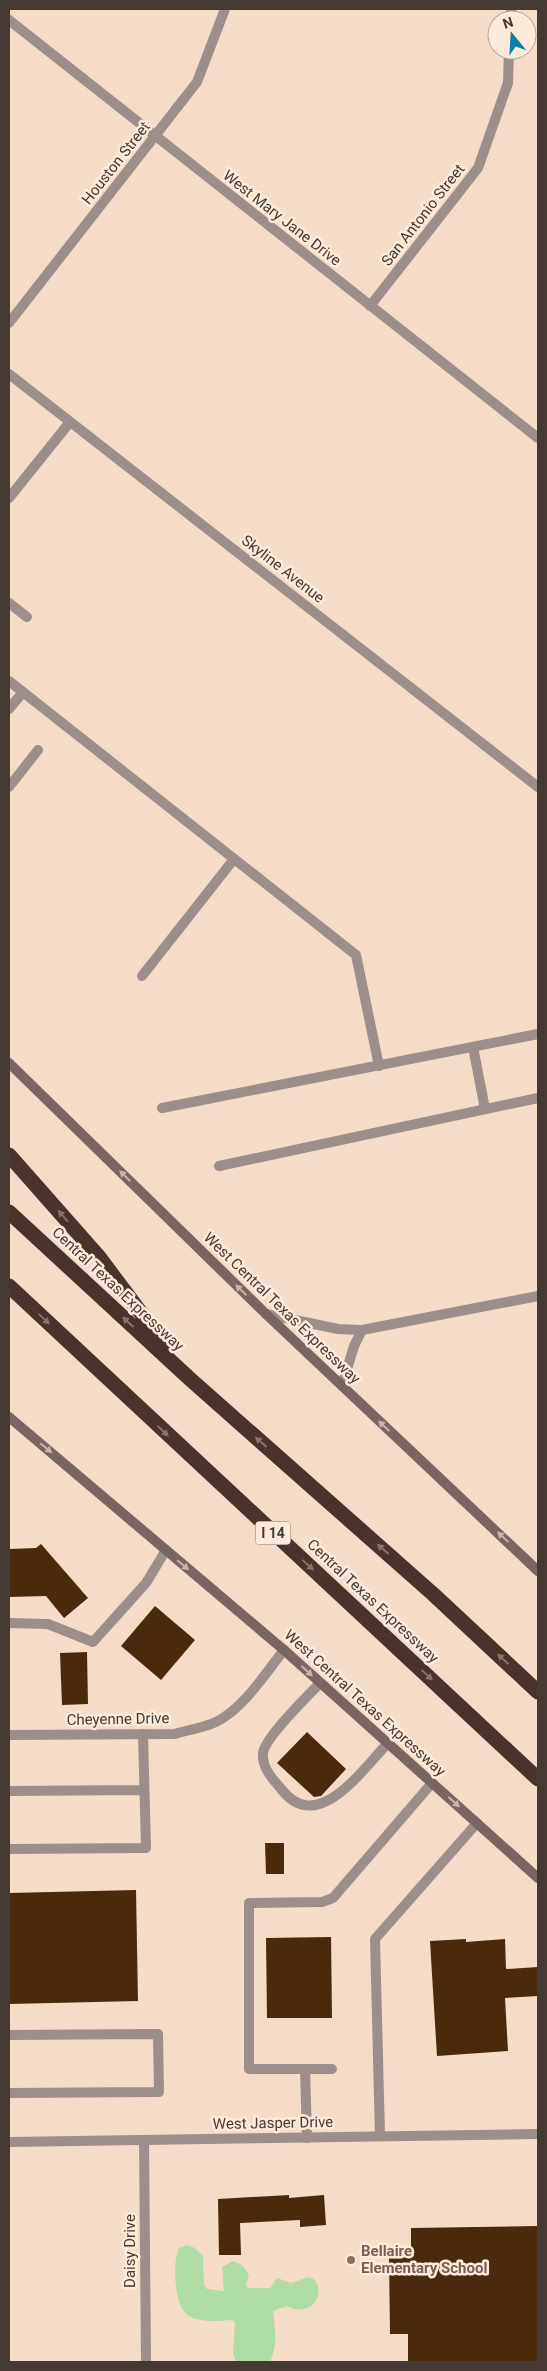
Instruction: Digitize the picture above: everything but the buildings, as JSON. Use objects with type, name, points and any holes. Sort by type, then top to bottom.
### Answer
[{"type":"highway","points":[[9,1154],[99,1257],[190,1379]]},
{"type":"highway","name":"Central Texas Expressway","points":[[9,1212],[190,1379],[433,1594],[538,1692]]},
{"type":"highway","name":"Central Texas Expressway","points":[[9,1286],[538,1779]]},
{"type":"main road","name":"West Central Texas Expressway","points":[[9,1063],[266,1314],[538,1571]]},
{"type":"main road","name":"West Central Texas Expressway","points":[[9,1417],[284,1650],[538,1878]]},
{"type":"street","name":"Houston Street","points":[[9,323],[156,137],[197,82],[225,9]]},
{"type":"street","name":"West Mary Jane Drive","points":[[9,20],[538,438]]},
{"type":"street","name":"San Antonio Street","points":[[370,306],[478,168],[508,83],[509,60]]},
{"type":"street","name":"Skyline Avenue","points":[[9,374],[538,787]]},
{"type":"street","points":[[9,498],[70,422]]},
{"type":"street","points":[[9,603],[27,617]]},
{"type":"street","points":[[9,681],[356,954],[379,1066]]},
{"type":"street","points":[[9,709],[23,692]]},
{"type":"street","points":[[9,787],[38,750]]},
{"type":"street","points":[[142,976],[234,858]]},
{"type":"street","points":[[162,1108],[538,1034]]},
{"type":"street","points":[[472,1047],[485,1109]]},
{"type":"street","points":[[220,1166],[538,1098]]},
{"type":"street","points":[[266,1314],[338,1329],[362,1330],[538,1296]]},
{"type":"street","points":[[342,1386],[354,1346],[362,1330]]},
{"type":"street","points":[[9,1623],[48,1624],[93,1642],[146,1583],[166,1550]]},
{"type":"street","name":"Cheyenne Drive","points":[[9,1735],[175,1734],[216,1722],[235,1709],[284,1650]]},
{"type":"street","points":[[320,1682],[272,1736],[263,1753],[266,1770],[290,1801],[308,1808],[342,1792],[388,1743]]},
{"type":"street","points":[[9,1849],[146,1848],[143,1734]]},
{"type":"street","points":[[332,2069],[249,2069],[249,1903],[322,1902],[333,1898],[432,1782]]},
{"type":"street","points":[[9,1791],[144,1790]]},
{"type":"street","points":[[380,2136],[375,1939],[477,1823]]},
{"type":"street","points":[[9,2035],[158,2034],[159,2092],[9,2093]]},
{"type":"street","points":[[305,2069],[307,2138]]},
{"type":"street","name":"West Jasper Drive","points":[[9,2142],[538,2134]]},
{"type":"street","name":"Daisy Drive","points":[[144,2140],[146,2362]]},
{"type":"green space","points":[[187,2245],[195,2248],[203,2256],[204,2285],[207,2289],[224,2291],[222,2267],[233,2261],[241,2265],[246,2271],[249,2277],[246,2284],[247,2288],[270,2288],[277,2278],[291,2283],[309,2277],[314,2279],[318,2286],[317,2299],[308,2308],[302,2310],[287,2306],[273,2311],[275,2343],[270,2362],[236,2362],[233,2354],[235,2322],[232,2320],[199,2320],[189,2316],[184,2311],[177,2295],[175,2263],[179,2248]]},
{"type":"place","name":"Bellaire Elementary School","points":[[351,2260]]}]
